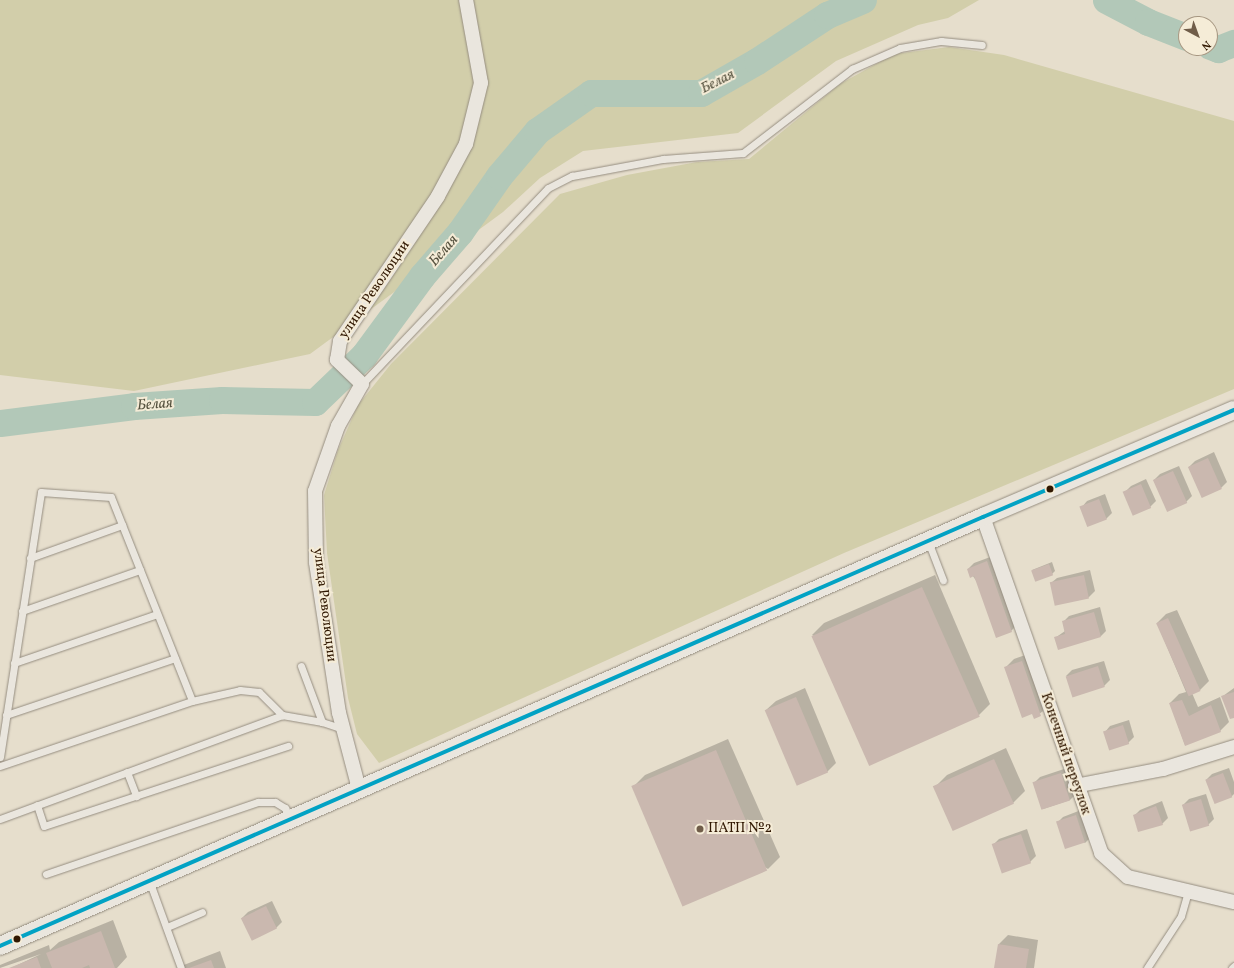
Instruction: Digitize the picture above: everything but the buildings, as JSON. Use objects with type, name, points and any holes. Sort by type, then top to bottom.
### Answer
[{"type":"street","name":"улица Революции","points":[[359,789],[344,729],[316,562],[315,491],[338,426],[362,384],[337,360],[340,341],[438,196],[466,144],[481,83],[466,0]]},
{"type":"street","points":[[0,946],[150,883],[290,819],[928,540],[1234,410]]},
{"type":"street","name":"Конечный переулок","points":[[983,517],[1075,786],[1101,853],[1128,877],[1234,902]]},
{"type":"street","points":[[1075,786],[1163,769],[1234,747]]},
{"type":"lane","points":[[362,384],[548,188],[572,176],[663,158],[743,153],[852,69],[900,48],[941,41],[982,45]]},
{"type":"lane","points":[[0,757],[41,492],[111,497],[192,701]]},
{"type":"lane","points":[[30,558],[122,526]]},
{"type":"lane","points":[[928,540],[943,580]]},
{"type":"lane","points":[[22,612],[140,570]]},
{"type":"lane","points":[[14,663],[157,614]]},
{"type":"lane","points":[[6,715],[175,658]]},
{"type":"lane","points":[[301,666],[322,722]]},
{"type":"lane","points":[[0,766],[192,701],[240,690],[259,692],[282,715]]},
{"type":"lane","points":[[0,819],[282,715],[322,722],[344,729]]},
{"type":"lane","points":[[37,805],[44,826],[288,746]]},
{"type":"lane","points":[[127,772],[136,796]]},
{"type":"lane","points":[[46,874],[258,802],[275,802],[284,808],[290,819]]},
{"type":"lane","points":[[150,883],[181,968]]},
{"type":"lane","points":[[1147,968],[1181,916],[1188,892]]},
{"type":"lane","points":[[166,927],[202,912]]},
{"type":"shaded area","points":[[0,0],[979,0],[948,18],[918,25],[836,61],[738,133],[583,151],[540,178],[503,212],[310,354],[134,391],[0,375]]},
{"type":"shaded area","points":[[949,47],[1004,55],[1234,121],[1234,389],[844,553],[379,763],[357,734],[348,698],[327,553],[324,495],[338,450],[358,405],[391,364],[560,194],[627,175],[697,162],[749,159],[840,84],[894,54]]},
{"type":"waterway","name":"Белая","points":[[0,423],[134,406],[222,400],[315,402],[364,355],[422,276],[460,232],[499,176],[537,131],[591,93],[701,93],[757,61],[827,15],[863,0]]},
{"type":"waterway","name":"Белая","points":[[1106,0],[1148,22],[1178,34]]},
{"type":"waterway","name":"Белая","points":[[1218,49],[1234,43]]},
{"type":"transit line","points":[[0,946],[983,517],[1234,410]]},
{"type":"place","name":"ПАТП №2","points":[[700,829]]}]
